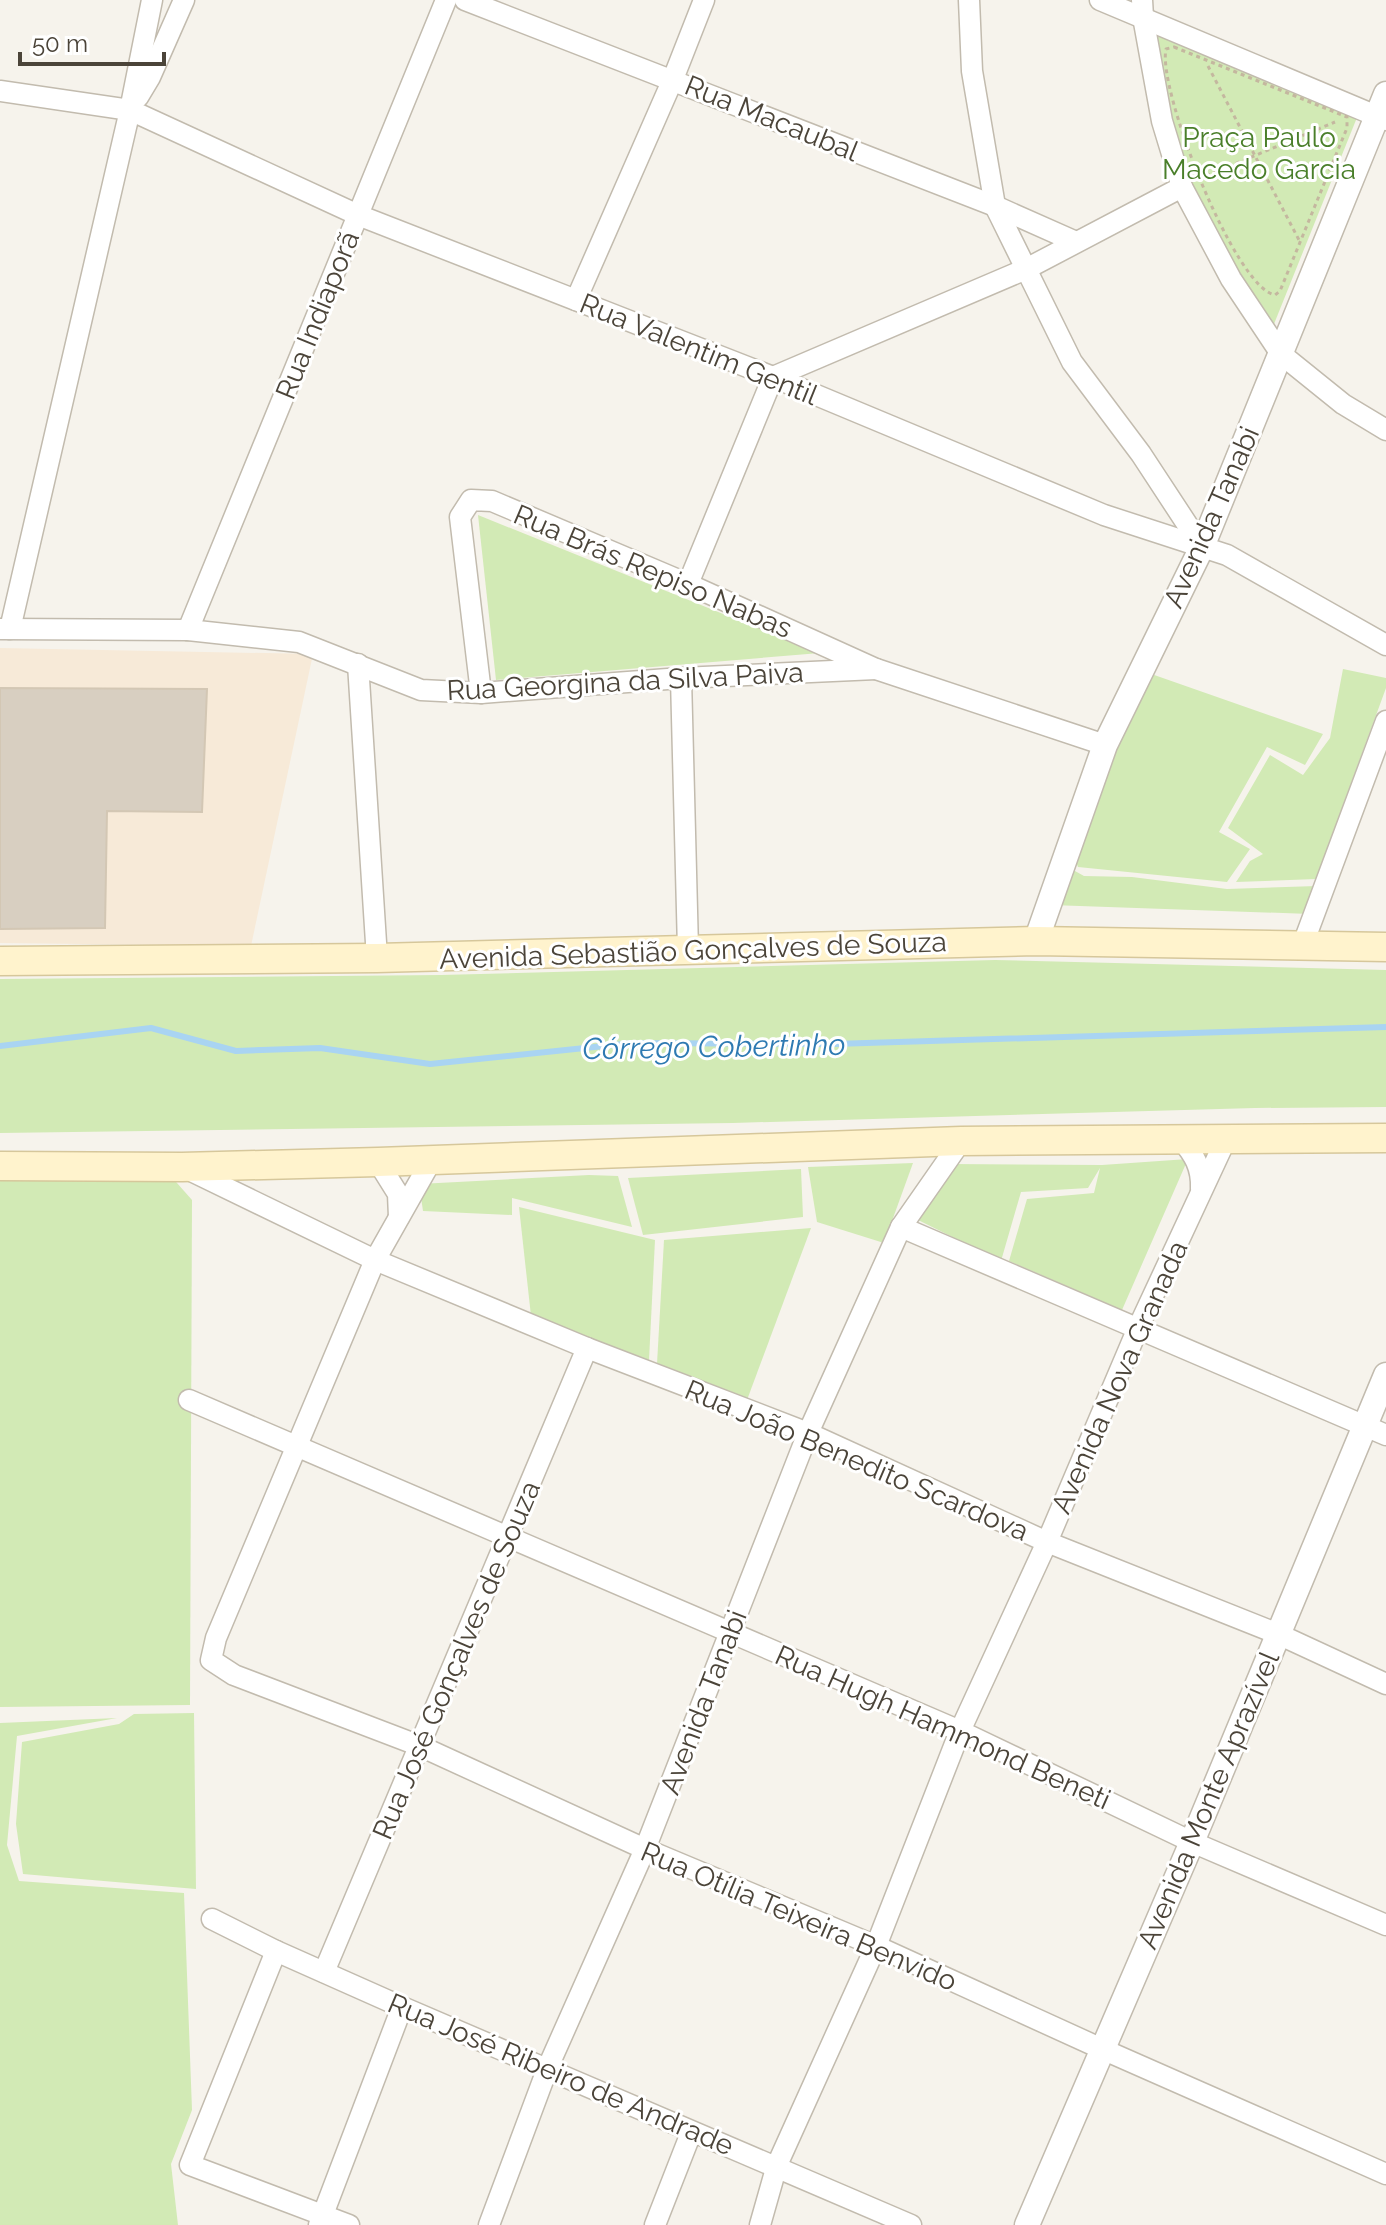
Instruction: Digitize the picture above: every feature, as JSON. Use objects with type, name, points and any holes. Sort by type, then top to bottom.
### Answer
[{"type":"main road","name":"Avenida Sebastião Gonçalves de Souza","points":[[0,961],[377,958],[1036,941],[1386,947]]},
{"type":"main road","points":[[0,1166],[182,1167],[431,1161],[961,1141],[1386,1138]]},
{"type":"street","points":[[5,629],[130,110],[152,0]]},
{"type":"street","points":[[130,110],[150,77],[184,0]]},
{"type":"street","name":"Rua Indiaporã","points":[[188,630],[446,0]]},
{"type":"street","name":"Rua Macaubal","points":[[465,0],[995,206],[1076,242]]},
{"type":"street","points":[[576,300],[673,79],[704,0]]},
{"type":"street","points":[[969,0],[972,71],[995,206],[1072,362],[1141,454],[1202,547]]},
{"type":"street","points":[[1100,0],[1142,8],[1383,110]]},
{"type":"street","points":[[1142,8],[1162,121],[1231,279],[1281,354],[1343,404],[1386,430]]},
{"type":"street","name":"Rua Valentim Gentil","points":[[0,91],[130,110],[358,215],[773,377],[1104,515],[1227,555],[1386,645]]},
{"type":"street","name":"Avenida Tanabi","points":[[1036,941],[1105,745],[1202,547],[1383,110]]},
{"type":"street","points":[[688,584],[773,377],[1026,269],[1190,183]]},
{"type":"street","name":"Rua Brás Repiso Nabas","points":[[481,693],[460,517],[471,500],[492,501],[688,584],[876,669],[1105,745]]},
{"type":"street","name":"Rua Georgina da Silva Paiva","points":[[5,629],[188,630],[299,642],[421,690],[481,693],[681,678],[876,669]]},
{"type":"street","points":[[358,664],[377,958]]},
{"type":"street","points":[[681,678],[688,949]]},
{"type":"street","points":[[1303,944],[1386,721]]},
{"type":"street","points":[[1181,1139],[1197,1159],[1202,1176],[1201,1193]]},
{"type":"street","name":"Avenida Nova Granada","points":[[760,2225],[777,2165],[876,1946],[960,1731],[1047,1542],[1138,1328],[1226,1139]]},
{"type":"street","name":"Avenida Tanabi","points":[[489,2225],[548,2067],[645,1849],[808,1433],[901,1227],[961,1141]]},
{"type":"street","points":[[907,1143],[921,1156],[930,1171],[930,1185]]},
{"type":"street","points":[[296,1445],[375,1260],[431,1161]]},
{"type":"street","points":[[378,1162],[398,1194],[399,1217]]},
{"type":"street","points":[[238,1166],[240,1196]]},
{"type":"street","name":"Rua João Benedito Scardova","points":[[182,1167],[375,1260],[587,1348],[808,1433],[1047,1542],[1278,1634],[1386,1684]]},
{"type":"street","points":[[901,1227],[1376,1430]]},
{"type":"street","name":"Rua José Gonçalves de Souza","points":[[324,1972],[587,1348]]},
{"type":"street","name":"Avenida Monte Aprazível","points":[[1027,2225],[1278,1634],[1376,1430],[1386,1375]]},
{"type":"street","name":"Rua Hugh Hammond Beneti","points":[[189,1400],[960,1731],[1192,1842],[1386,1925]]},
{"type":"street","name":"Rua Otília Teixeira Benvido","points":[[296,1445],[216,1638],[211,1660],[234,1675],[420,1746],[645,1849],[876,1946],[1386,2174]]},
{"type":"street","name":"Rua José Ribeiro de Andrade","points":[[212,1919],[402,2007],[911,2225]]},
{"type":"street","points":[[276,1951],[190,2165],[321,2220],[349,2225]]},
{"type":"street","points":[[321,2220],[402,2007]]},
{"type":"street","points":[[655,2225],[691,2133]]},
{"type":"path","points":[[1174,47],[1347,117],[1347,128],[1278,293],[1265,292],[1190,183],[1166,49],[1174,47]]},
{"type":"path","points":[[1205,59],[1300,242]]},
{"type":"path","points":[[1190,183],[1347,117]]},
{"type":"shaded area","points":[[0,648],[313,654],[251,946],[0,943]]},
{"type":"green space","name":"Praça Paulo Macedo Garcia","points":[[1151,27],[1360,110],[1272,329],[1185,185]]},
{"type":"green space","points":[[478,515],[820,653],[496,680]]},
{"type":"green space","points":[[1343,669],[1386,678],[1386,688],[1316,879],[1236,882],[1250,861],[1263,854],[1228,828],[1270,755],[1303,775],[1330,738]]},
{"type":"green space","points":[[1140,670],[1323,734],[1305,765],[1267,747],[1219,832],[1250,849],[1227,882],[1078,867],[1074,857]]},
{"type":"green space","points":[[1066,866],[1084,876],[1132,877],[1227,889],[1317,886],[1310,914],[1051,905]]},
{"type":"green space","points":[[995,960],[1386,970],[1386,1107],[733,1123],[0,1133],[0,979],[441,975]]},
{"type":"green space","points":[[1188,1159],[1122,1310],[1009,1261],[1027,1199],[1094,1193],[1100,1168],[1088,1188],[1021,1192],[1001,1261],[914,1218],[950,1164],[1102,1165]]},
{"type":"green space","points":[[913,1163],[884,1243],[817,1222],[808,1167]]},
{"type":"green space","points":[[801,1169],[803,1217],[643,1235],[628,1178]]},
{"type":"green space","points":[[169,1174],[192,1200],[190,1705],[0,1707],[0,1180]]},
{"type":"green space","points":[[618,1176],[632,1227],[512,1198],[512,1215],[423,1211],[419,1184]]},
{"type":"green space","points":[[519,1207],[655,1240],[649,1360],[531,1316]]},
{"type":"green space","points":[[811,1228],[747,1400],[657,1364],[664,1240]]},
{"type":"green space","points":[[194,1713],[196,1889],[23,1874],[16,1824],[22,1742],[119,1724],[134,1714]]},
{"type":"green space","points":[[117,1718],[17,1736],[7,1845],[19,1881],[184,1893],[192,2110],[171,2164],[178,2225],[0,2225],[0,1723]]},
{"type":"building","points":[[0,688],[207,689],[202,812],[107,811],[105,928],[0,929]]},
{"type":"waterway","name":"Córrego Cobertinho","points":[[0,1046],[151,1028],[236,1051],[320,1048],[430,1064],[633,1043],[834,1044],[1386,1027]]}]
